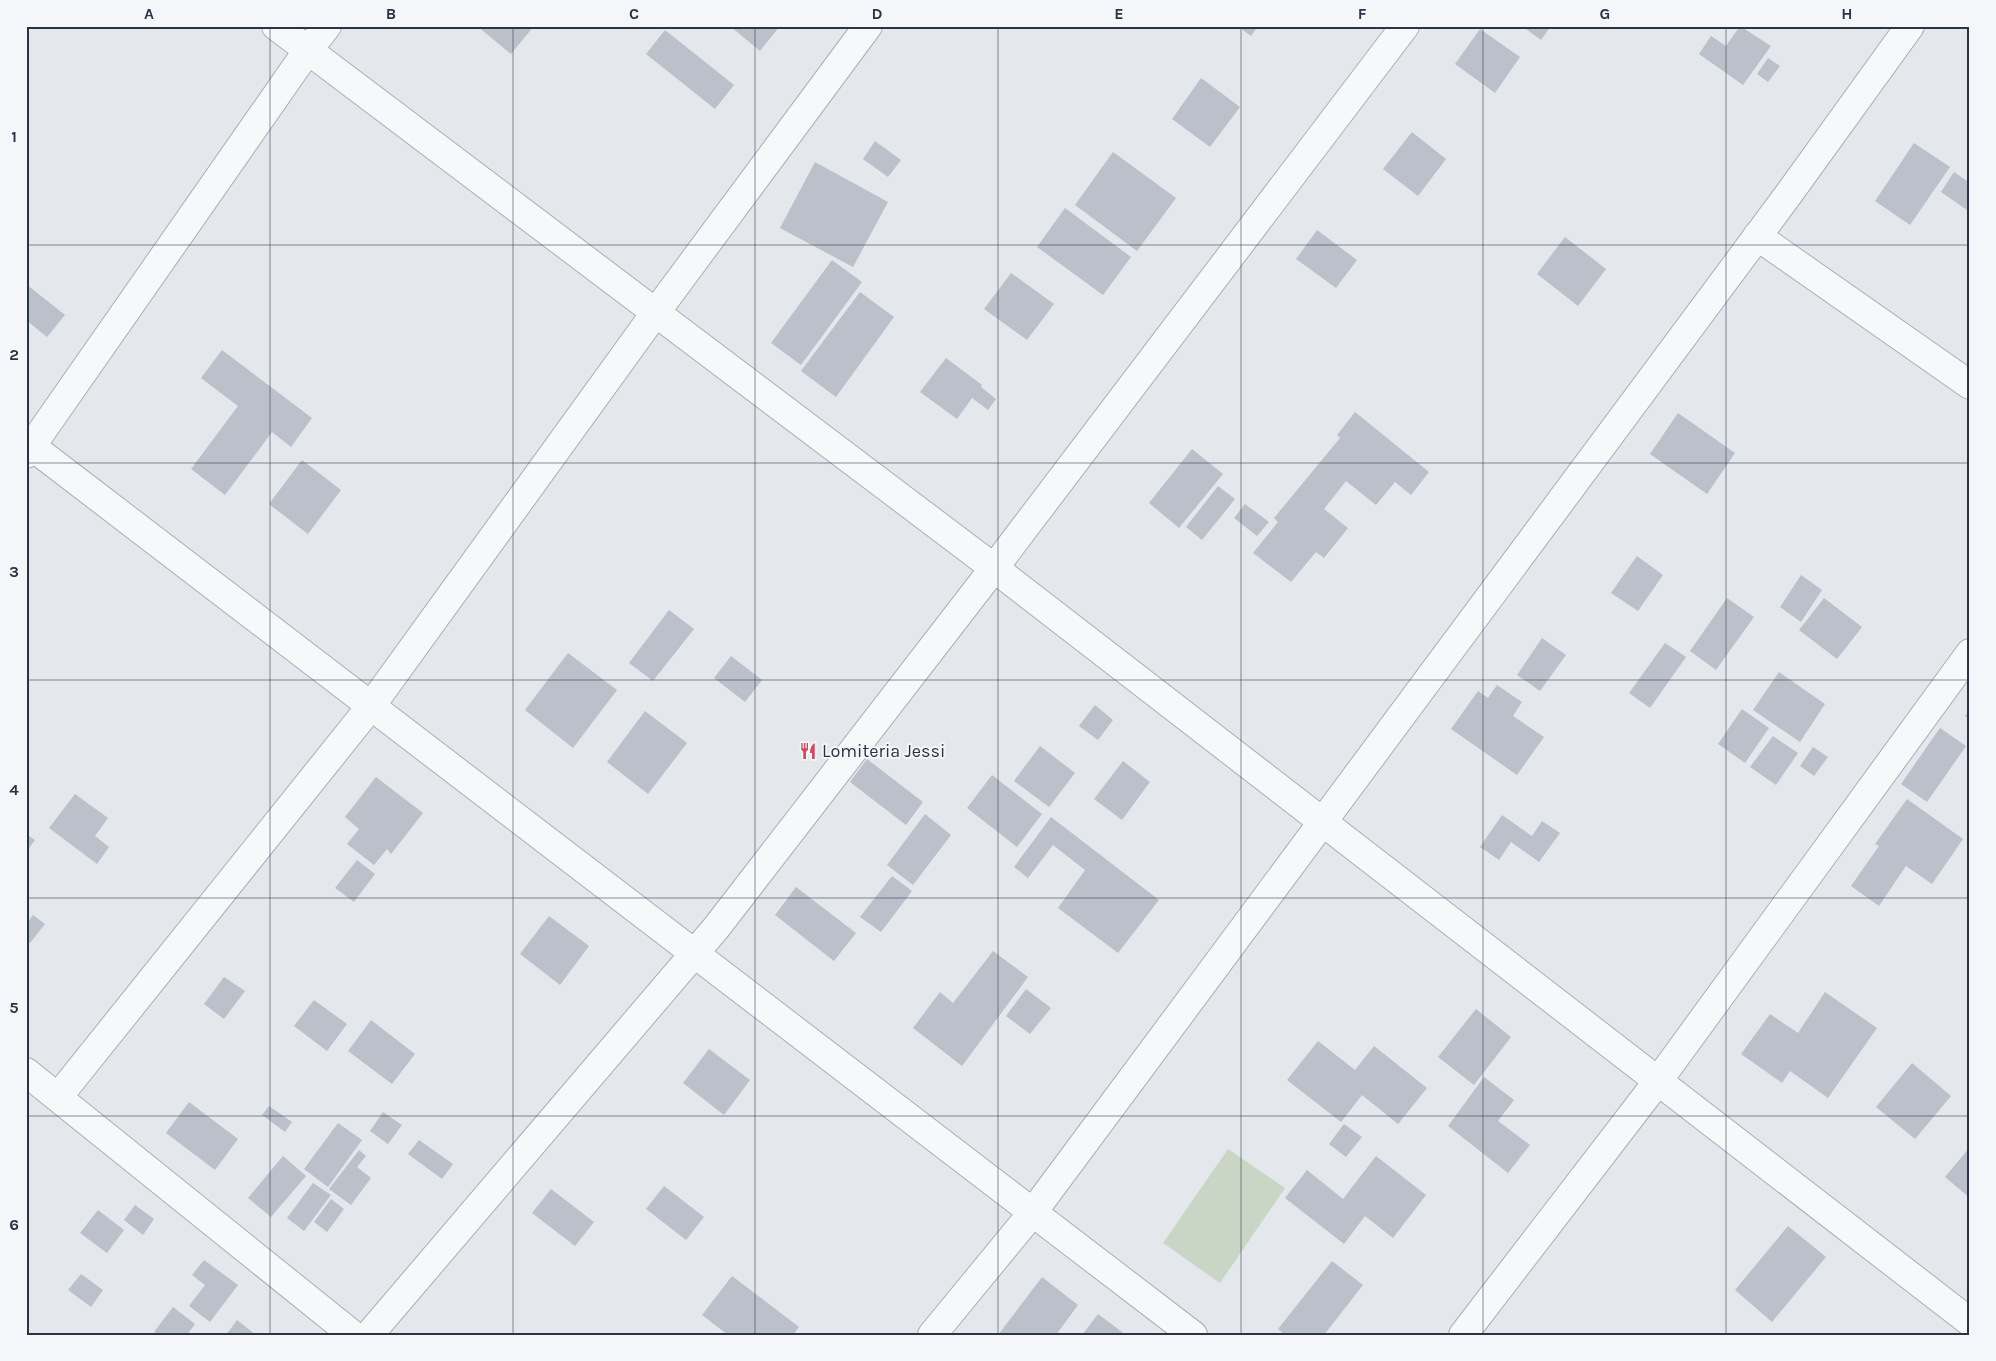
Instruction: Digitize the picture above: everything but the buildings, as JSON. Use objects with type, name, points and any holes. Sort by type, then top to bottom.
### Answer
[{"type":"street","points":[[276,26],[994,568],[1970,1322]]},
{"type":"street","points":[[327,26],[308,50],[28,447],[371,706],[1194,1335]]},
{"type":"street","points":[[58,1097],[371,706],[656,312],[868,26]]},
{"type":"street","points":[[368,1335],[695,954],[994,568],[1405,26]]},
{"type":"street","points":[[932,1335],[1033,1212],[1757,236],[1910,26]]},
{"type":"street","points":[[1757,236],[1970,385]]},
{"type":"street","points":[[1463,1335],[1658,1080],[1970,653]]},
{"type":"street","points":[[26,1072],[353,1335]]},
{"type":"green space","points":[[1228,1149],[1285,1188],[1220,1283],[1163,1243]]},
{"type":"place","name":"Lomiteria Jessi","points":[[808,751]]}]
